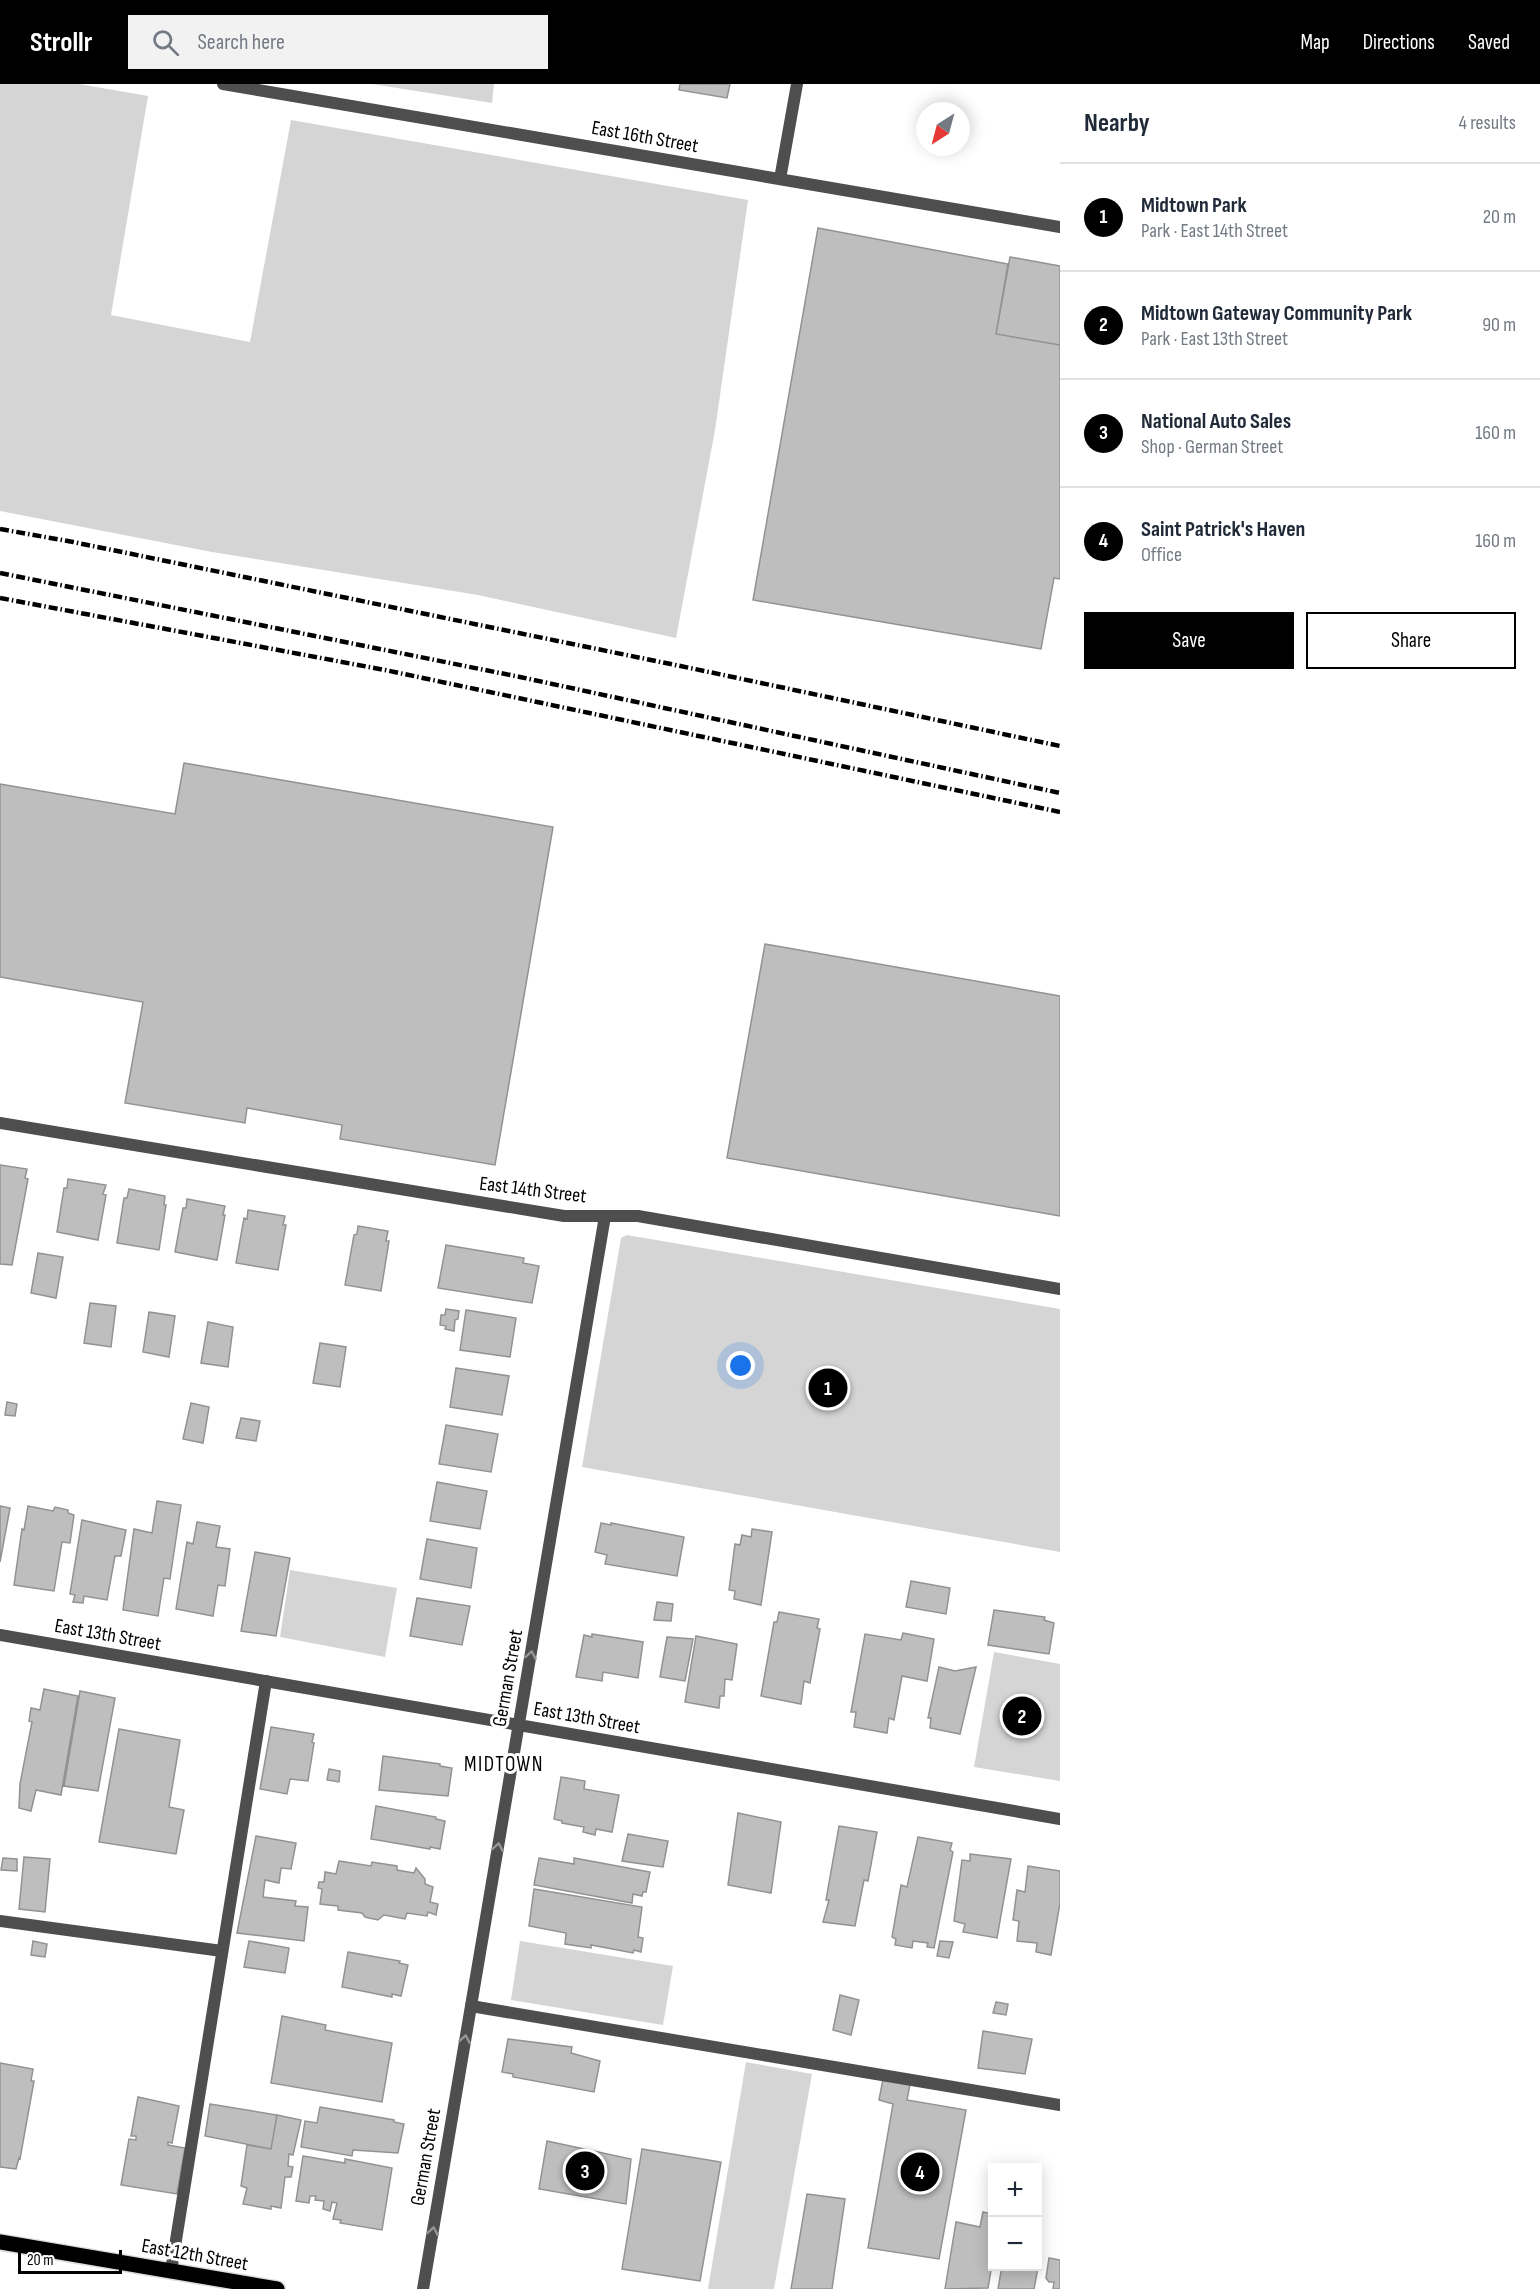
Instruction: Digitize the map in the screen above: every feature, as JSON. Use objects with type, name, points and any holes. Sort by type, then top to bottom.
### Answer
[{"type":"main road","name":"East 12th Street","points":[[0,2242],[277,2289]]},
{"type":"street","name":"East 16th Street","points":[[223,84],[1060,227]]},
{"type":"street","points":[[780,179],[796,84]]},
{"type":"street","name":"East 14th Street","points":[[0,1124],[564,1216],[638,1216],[1060,1289]]},
{"type":"street","name":"German Street","points":[[423,2289],[605,1216]]},
{"type":"street","name":"East 13th Street","points":[[0,1635],[1060,1819]]},
{"type":"street","points":[[171,2271],[266,1681]]},
{"type":"street","points":[[0,1921],[222,1951]]},
{"type":"street","points":[[471,2006],[1060,2105]]},
{"type":"shaded area","points":[[0,84],[79,84],[148,96],[111,315],[250,342],[291,120],[748,200],[715,430],[676,638],[478,595],[212,552],[0,511]]},
{"type":"shaded area","points":[[372,84],[494,84],[492,103]]},
{"type":"shaded area","points":[[627,1235],[1060,1309],[1060,1552],[582,1467],[621,1238]]},
{"type":"shaded area","points":[[290,1570],[397,1588],[385,1657],[280,1637]]},
{"type":"shaded area","points":[[994,1652],[1060,1664],[1060,1781],[974,1767]]},
{"type":"shaded area","points":[[520,1941],[673,1966],[663,2025],[511,2000]]},
{"type":"shaded area","points":[[746,2062],[812,2074],[774,2289],[708,2289]]},
{"type":"building","points":[[680,84],[730,84],[727,98],[679,90]]},
{"type":"building","points":[[818,228],[1008,264],[996,334],[1060,345],[1060,579],[1054,578],[1041,649],[753,600]]},
{"type":"building","points":[[1010,257],[1060,266],[1060,345],[996,334]]},
{"type":"building","points":[[184,763],[553,827],[495,1165],[340,1139],[342,1125],[247,1108],[245,1123],[125,1103],[143,1002],[0,977],[0,784],[175,814]]},
{"type":"building","points":[[765,944],[1060,996],[1060,1216],[727,1158]]},
{"type":"building","points":[[0,1165],[27,1169],[25,1178],[28,1179],[12,1265],[0,1264]]},
{"type":"building","points":[[68,1179],[106,1185],[98,1240],[57,1232],[64,1188],[67,1188]]},
{"type":"building","points":[[129,1189],[165,1196],[164,1205],[166,1205],[159,1250],[117,1243],[124,1198],[127,1198]]},
{"type":"building","points":[[187,1199],[225,1206],[217,1260],[175,1252],[183,1208],[186,1208]]},
{"type":"building","points":[[248,1210],[285,1216],[283,1225],[286,1225],[278,1270],[236,1263],[244,1218],[247,1219]]},
{"type":"building","points":[[358,1226],[388,1231],[386,1241],[389,1241],[381,1291],[345,1285],[354,1235],[357,1234]]},
{"type":"building","points":[[446,1245],[524,1258],[523,1263],[539,1266],[532,1303],[438,1288]]},
{"type":"building","points":[[38,1253],[63,1257],[56,1298],[31,1293]]},
{"type":"building","points":[[90,1303],[116,1306],[111,1347],[84,1343]]},
{"type":"building","points":[[446,1309],[459,1311],[454,1331],[440,1325],[441,1315],[445,1315]]},
{"type":"building","points":[[466,1310],[516,1318],[510,1357],[460,1350]]},
{"type":"building","points":[[149,1312],[175,1316],[169,1357],[143,1352]]},
{"type":"building","points":[[208,1322],[233,1327],[228,1367],[201,1363]]},
{"type":"building","points":[[320,1343],[346,1347],[340,1387],[313,1383]]},
{"type":"building","points":[[456,1368],[509,1376],[502,1415],[450,1407]]},
{"type":"building","points":[[7,1402],[17,1404],[15,1416],[5,1415]]},
{"type":"building","points":[[191,1403],[209,1407],[203,1443],[183,1439]]},
{"type":"building","points":[[241,1418],[260,1421],[256,1441],[236,1438]]},
{"type":"building","points":[[446,1425],[498,1434],[491,1472],[439,1464]]},
{"type":"building","points":[[437,1482],[487,1491],[480,1529],[430,1521]]},
{"type":"building","points":[[157,1501],[181,1505],[170,1579],[164,1578],[158,1616],[123,1610],[134,1529],[152,1533]]},
{"type":"building","points":[[0,1506],[10,1508],[0,1562]]},
{"type":"building","points":[[28,1506],[53,1511],[55,1507],[68,1510],[68,1513],[74,1515],[70,1543],[62,1542],[54,1591],[14,1585],[22,1529],[24,1530]]},
{"type":"building","points":[[82,1520],[126,1530],[121,1556],[115,1556],[107,1600],[84,1596],[83,1603],[73,1602],[75,1595],[70,1594]]},
{"type":"building","points":[[197,1522],[220,1526],[216,1547],[230,1549],[225,1586],[218,1585],[213,1616],[176,1609],[187,1542],[193,1544]]},
{"type":"building","points":[[601,1523],[684,1537],[677,1576],[605,1564],[607,1555],[595,1552]]},
{"type":"building","points":[[752,1529],[772,1532],[761,1605],[734,1599],[735,1591],[729,1590],[735,1544],[740,1545],[742,1535],[751,1537]]},
{"type":"building","points":[[427,1539],[477,1548],[471,1588],[420,1579]]},
{"type":"building","points":[[255,1552],[290,1558],[276,1636],[241,1631]]},
{"type":"building","points":[[911,1581],[950,1588],[946,1614],[906,1607]]},
{"type":"building","points":[[417,1598],[470,1606],[462,1645],[410,1636]]},
{"type":"building","points":[[657,1602],[673,1604],[671,1621],[654,1620]]},
{"type":"building","points":[[994,1610],[1045,1617],[1044,1620],[1054,1623],[1049,1654],[988,1645]]},
{"type":"building","points":[[779,1612],[819,1619],[817,1628],[820,1629],[810,1683],[804,1681],[801,1704],[761,1696],[774,1622],[777,1622]]},
{"type":"building","points":[[903,1633],[934,1639],[927,1681],[902,1676],[894,1720],[889,1718],[887,1733],[854,1727],[856,1712],[851,1712],[865,1634],[901,1640]]},
{"type":"building","points":[[592,1634],[643,1642],[638,1678],[603,1672],[602,1681],[576,1677],[584,1635],[592,1637]]},
{"type":"building","points":[[696,1636],[737,1644],[732,1680],[725,1679],[724,1696],[720,1696],[719,1708],[685,1702]]},
{"type":"building","points":[[667,1637],[693,1639],[685,1681],[660,1677]]},
{"type":"building","points":[[939,1667],[955,1671],[976,1667],[960,1734],[930,1728],[931,1718],[928,1718]]},
{"type":"building","points":[[44,1689],[78,1696],[61,1795],[36,1790],[31,1811],[19,1808],[20,1784],[32,1722],[29,1721],[31,1708],[40,1710]]},
{"type":"building","points":[[80,1691],[115,1698],[98,1791],[64,1786]]},
{"type":"building","points":[[271,1727],[314,1734],[308,1781],[290,1779],[287,1794],[260,1789]]},
{"type":"building","points":[[119,1729],[180,1740],[169,1807],[184,1810],[176,1854],[99,1842]]},
{"type":"building","points":[[383,1756],[440,1764],[440,1766],[452,1768],[448,1796],[379,1790]]},
{"type":"building","points":[[329,1769],[340,1771],[339,1782],[327,1780]]},
{"type":"building","points":[[561,1777],[585,1781],[584,1789],[619,1795],[612,1832],[596,1829],[595,1835],[583,1832],[584,1827],[562,1823],[554,1819]]},
{"type":"building","points":[[376,1806],[436,1817],[436,1819],[445,1821],[440,1849],[371,1839]]},
{"type":"building","points":[[738,1813],[781,1822],[771,1893],[728,1885]]},
{"type":"building","points":[[839,1826],[877,1832],[868,1881],[864,1880],[855,1926],[823,1922],[829,1900],[826,1900]]},
{"type":"building","points":[[628,1834],[668,1841],[663,1867],[622,1861]]},
{"type":"building","points":[[256,1836],[296,1843],[291,1869],[281,1868],[279,1883],[265,1880],[263,1897],[296,1901],[295,1906],[308,1907],[304,1941],[237,1933]]},
{"type":"building","points":[[918,1837],[952,1843],[950,1850],[953,1852],[934,1948],[927,1947],[928,1943],[913,1941],[912,1948],[895,1945],[896,1939],[892,1937],[901,1885],[907,1887]]},
{"type":"building","points":[[970,1854],[1011,1859],[997,1938],[963,1932],[965,1924],[954,1921],[962,1860],[970,1861]]},
{"type":"building","points":[[24,1857],[50,1859],[45,1912],[19,1909]]},
{"type":"building","points":[[3,1858],[17,1859],[17,1871],[1,1870]]},
{"type":"building","points":[[539,1858],[574,1864],[574,1858],[650,1872],[646,1892],[643,1892],[642,1896],[633,1894],[632,1903],[534,1885]]},
{"type":"building","points":[[339,1861],[371,1866],[372,1862],[397,1866],[397,1870],[414,1873],[416,1868],[425,1879],[425,1884],[433,1887],[430,1902],[438,1904],[436,1915],[428,1912],[427,1916],[407,1913],[405,1919],[384,1915],[378,1920],[365,1917],[362,1913],[338,1910],[338,1906],[320,1904],[322,1889],[318,1888],[319,1882],[324,1882],[325,1872],[336,1874]]},
{"type":"building","points":[[1028,1866],[1060,1871],[1060,1903],[1051,1955],[1036,1952],[1037,1943],[1017,1941],[1019,1921],[1013,1920],[1017,1890],[1025,1892]]},
{"type":"building","points":[[534,1889],[642,1907],[638,1937],[643,1938],[641,1952],[634,1950],[633,1953],[591,1945],[591,1948],[565,1944],[566,1933],[529,1926]]},
{"type":"building","points":[[33,1941],[47,1944],[45,1957],[31,1955]]},
{"type":"building","points":[[249,1941],[289,1948],[285,1973],[244,1967]]},
{"type":"building","points":[[940,1941],[953,1942],[949,1958],[937,1956]]},
{"type":"building","points":[[348,1952],[400,1961],[399,1963],[408,1965],[401,1996],[392,1994],[392,1997],[342,1987]]},
{"type":"building","points":[[840,1995],[859,2000],[851,2035],[833,2030]]},
{"type":"building","points":[[996,2002],[1008,2004],[1006,2015],[993,2013]]},
{"type":"building","points":[[282,2016],[326,2025],[325,2030],[392,2043],[382,2102],[271,2083]]},
{"type":"building","points":[[983,2031],[1032,2039],[1025,2074],[978,2068]]},
{"type":"building","points":[[508,2039],[572,2047],[571,2053],[600,2061],[594,2092],[513,2077],[513,2074],[502,2072]]},
{"type":"building","points":[[0,2063],[33,2069],[31,2081],[34,2081],[20,2159],[16,2169],[0,2167]]},
{"type":"building","points":[[883,2079],[910,2084],[907,2100],[966,2110],[939,2259],[868,2248],[893,2104],[879,2100]]},
{"type":"building","points":[[138,2097],[179,2106],[172,2143],[168,2142],[168,2145],[185,2148],[177,2194],[121,2185],[129,2139],[136,2140],[136,2136],[131,2136]]},
{"type":"building","points":[[210,2104],[277,2115],[271,2149],[205,2136]]},
{"type":"building","points":[[320,2107],[394,2120],[394,2122],[404,2124],[398,2153],[353,2150],[352,2156],[301,2147],[305,2121],[317,2123]]},
{"type":"building","points":[[277,2115],[301,2120],[293,2155],[289,2154],[288,2166],[293,2167],[291,2177],[285,2177],[281,2208],[271,2206],[271,2209],[243,2204],[247,2188],[241,2186],[247,2145],[271,2149]]},
{"type":"building","points":[[547,2141],[631,2159],[626,2204],[539,2189]]},
{"type":"building","points":[[642,2149],[721,2162],[700,2281],[622,2269]]},
{"type":"building","points":[[303,2156],[345,2163],[345,2159],[392,2168],[382,2230],[340,2223],[341,2220],[333,2219],[337,2203],[332,2202],[330,2211],[323,2209],[324,2201],[315,2200],[316,2196],[310,2196],[309,2203],[296,2201]]},
{"type":"building","points":[[807,2194],[845,2199],[832,2289],[791,2289]]},
{"type":"building","points":[[983,2212],[988,2213],[988,2271],[991,2271],[988,2288],[945,2289],[956,2222],[980,2227]]},
{"type":"building","points":[[1049,2258],[1060,2260],[1060,2289],[1053,2289],[1054,2282],[1049,2282],[1046,2278]]},
{"type":"building","points":[[1001,2271],[1037,2271],[1034,2289],[998,2289]]},
{"type":"railway","points":[[0,529],[690,668],[1060,746]]},
{"type":"railway","points":[[0,573],[520,677],[1060,793]]},
{"type":"railway","points":[[0,598],[385,670],[1060,812]]},
{"type":"place","name":"Midtown Park","points":[[828,1388]]},
{"type":"place","name":"Midtown Gateway Community Park","points":[[1022,1716]]},
{"type":"place","name":"National Auto Sales","points":[[585,2171]]},
{"type":"place","name":"Saint Patrick's Haven","points":[[920,2172]]},
{"type":"district","name":"MIDTOWN","points":[[504,1764]]}]
